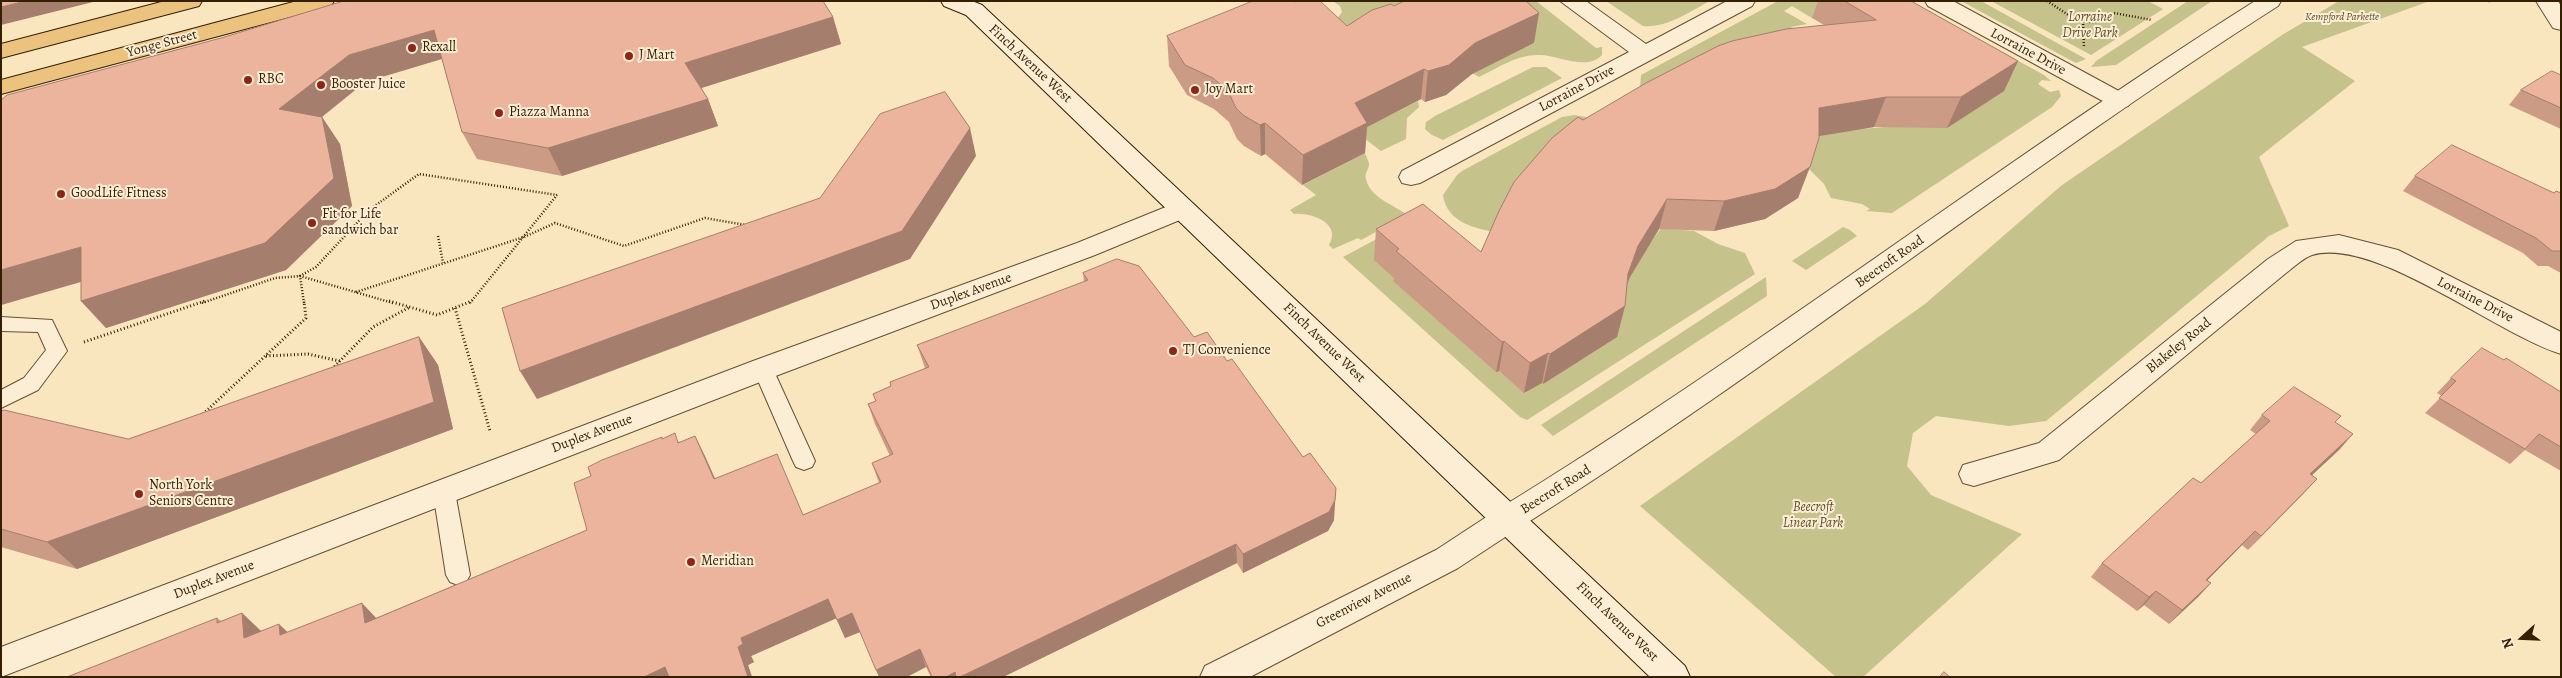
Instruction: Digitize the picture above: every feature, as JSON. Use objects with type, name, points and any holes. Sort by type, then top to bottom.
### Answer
[{"type":"main road","points":[[1,51],[191,1]]},
{"type":"main road","name":"Yonge Street","points":[[1,87],[288,6],[322,1]]},
{"type":"street","name":"Finch Avenue West","points":[[952,1],[972,6],[1673,677]]},
{"type":"street","points":[[1571,1],[1645,53]]},
{"type":"street","name":"Lorraine Drive","points":[[1411,177],[1744,1]]},
{"type":"street","name":"Lorraine Drive","points":[[1936,1],[2120,101]]},
{"type":"street","name":"Beecroft Road","points":[[1508,519],[1574,479],[1753,358],[2120,101],[2270,1]]},
{"type":"street","points":[[2547,1],[2561,23]]},
{"type":"street","name":"Duplex Avenue","points":[[1,662],[763,368],[1086,249],[1183,209]]},
{"type":"street","name":"Blakeley Road","points":[[1974,474],[2049,452],[2277,266],[2305,247],[2339,244],[2390,256]]},
{"type":"street","name":"Lorraine Drive","points":[[2390,256],[2561,344]]},
{"type":"street","name":"Greenview Avenue","points":[[1217,677],[1446,559],[1508,519]]},
{"type":"lane","points":[[1,324],[45,324],[57,351],[31,384],[1,400]]},
{"type":"lane","points":[[763,368],[804,461]]},
{"type":"lane","points":[[444,492],[458,576]]},
{"type":"path","points":[[2047,1],[2082,21],[2097,22],[2114,13],[2152,20]]},
{"type":"path","points":[[2082,21],[2085,54]]},
{"type":"path","points":[[57,351],[275,278],[300,276],[437,315],[471,302],[557,195],[419,174],[368,210],[316,267],[300,276]]},
{"type":"path","points":[[356,292],[524,237],[555,223],[624,246],[705,218],[748,225]]},
{"type":"path","points":[[438,236],[444,263]]},
{"type":"path","points":[[197,420],[306,318],[300,276]]},
{"type":"path","points":[[326,375],[373,327],[410,307]]},
{"type":"path","points":[[455,308],[490,431]]},
{"type":"path","points":[[265,356],[308,354],[340,361]]},
{"type":"green space","points":[[1333,1],[1403,1],[1429,19],[1371,40],[1337,19],[1342,12],[1340,6]]},
{"type":"green space","points":[[1474,1],[1536,1],[1596,48],[1602,47],[1602,55],[1588,62],[1571,61],[1546,55],[1522,57],[1479,77],[1472,73],[1535,43]]},
{"type":"green space","points":[[1606,1],[1710,1],[1669,22],[1643,26]]},
{"type":"green space","points":[[1778,1],[1844,1],[1812,18],[1792,6],[1784,11],[1807,24],[1791,27],[1798,36],[1640,89],[1641,75]]},
{"type":"green space","points":[[1909,1],[2044,75],[2051,81],[2042,80],[2038,84],[2050,92],[2059,90],[2061,96],[2052,107],[1892,213],[1866,211],[1870,209],[1862,204],[1831,198],[1824,184],[1808,168],[1815,137],[1850,130],[1896,126]]},
{"type":"green space","points":[[1961,1],[1981,1],[2086,59],[2076,63]]},
{"type":"green space","name":"Lorraine Drive Park","points":[[1991,1],[2148,1],[2163,9],[2091,55]]},
{"type":"green space","points":[[2188,1],[2212,1],[2116,65],[2091,67],[2096,61]]},
{"type":"green space","name":"Beecroft Linear Park","points":[[2339,1],[2430,1],[2302,47],[2355,81],[2259,157],[2289,226],[2269,236],[2046,421],[2009,426],[1936,416],[1913,433],[1907,466],[1931,495],[2022,534],[1863,677],[1836,677],[1640,506],[1925,304],[2062,185],[2282,35]]},
{"type":"green space","points":[[1533,67],[1546,67],[1562,78],[1443,140],[1425,129],[1426,122],[1435,116]]},
{"type":"green space","points":[[1418,101],[1419,107],[1407,118],[1406,139],[1381,151],[1356,132]]},
{"type":"green space","points":[[1574,115],[1586,117],[1604,135],[1498,233],[1463,223],[1450,212],[1443,195],[1462,171],[1562,117]]},
{"type":"green space","points":[[1365,153],[1369,164],[1366,173],[1368,186],[1377,196],[1407,215],[1361,240],[1358,238],[1333,249],[1329,245],[1332,237],[1331,231],[1323,220],[1308,215],[1294,214],[1290,210],[1316,195],[1303,185]]},
{"type":"green space","points":[[1414,219],[1394,281],[1496,371],[1499,371],[1525,393],[1620,301],[1635,264],[1661,228],[1694,231],[1718,244],[1745,253],[1755,274],[1527,420],[1520,417],[1343,257]]},
{"type":"green space","points":[[1843,227],[1857,236],[1806,270],[1792,261]]},
{"type":"green space","points":[[1766,277],[1767,296],[1553,436],[1541,425]]},
{"type":"building","points":[[1,1],[26,1],[1,7]]},
{"type":"building","points":[[344,1],[823,1],[833,17],[685,63],[708,99],[548,148],[462,132],[434,30],[349,55],[279,109],[322,117],[334,178],[265,243],[81,301],[81,247],[1,270],[1,100],[7,95],[221,38]]},
{"type":"building","points":[[1253,1],[1320,1],[1347,26],[1372,10],[1391,4],[1394,6],[1404,1],[1526,1],[1539,13],[1475,43],[1449,65],[1428,71],[1424,69],[1355,103],[1367,123],[1303,155],[1265,123],[1260,125],[1243,115],[1236,108],[1228,91],[1213,78],[1185,65],[1167,36]]},
{"type":"building","points":[[1845,1],[1911,1],[2018,61],[1961,97],[1886,97],[1819,108],[1819,138],[1810,167],[1775,189],[1724,201],[1667,199],[1638,246],[1628,274],[1625,306],[1550,354],[1548,353],[1530,363],[1504,341],[1502,342],[1396,251],[1399,249],[1376,229],[1423,204],[1481,252],[1514,182],[1552,138],[1578,117],[1583,120],[1646,83],[1718,46],[1732,41],[1786,29],[1876,20]]},
{"type":"building","points":[[2552,71],[2561,75],[2561,108],[2521,90]]},
{"type":"building","points":[[945,92],[970,128],[902,231],[520,371],[502,308],[820,198],[880,114]]},
{"type":"building","points":[[2452,145],[2554,193],[2556,191],[2561,193],[2561,251],[2552,251],[2536,238],[2415,176]]},
{"type":"building","points":[[1117,259],[1139,266],[1194,337],[1207,332],[1227,361],[1232,359],[1303,457],[1310,453],[1336,488],[1335,500],[1329,512],[1243,554],[1236,544],[960,677],[956,677],[955,672],[946,677],[932,677],[920,649],[876,670],[852,613],[837,620],[828,599],[741,638],[743,644],[738,647],[748,677],[669,677],[665,667],[644,677],[67,677],[217,618],[217,623],[242,613],[244,638],[279,624],[280,635],[362,603],[365,623],[587,530],[574,483],[591,476],[588,467],[675,433],[678,443],[695,436],[714,479],[777,454],[803,515],[881,482],[872,463],[893,454],[868,404],[876,401],[873,394],[891,386],[890,382],[929,367],[917,345],[1088,280],[1083,273]]},
{"type":"building","points":[[419,337],[434,402],[47,542],[1,529],[1,411],[4,410],[128,439]]},
{"type":"building","points":[[2482,348],[2504,360],[2506,358],[2561,392],[2561,447],[2539,434],[2525,449],[2439,398],[2456,381],[2451,378]]},
{"type":"building","points":[[2294,387],[2341,416],[2335,422],[2353,434],[2310,474],[2317,479],[2261,536],[2255,531],[2206,580],[2211,583],[2182,610],[2156,591],[2149,597],[2102,563],[2193,478],[2201,483],[2270,421],[2262,415]]},
{"type":"building","points":[[1944,672],[1950,677],[1940,677]]},
{"type":"place","name":"Rexall","points":[[412,48]]},
{"type":"place","name":"J Mart","points":[[629,56]]},
{"type":"place","name":"RBC","points":[[248,80]]},
{"type":"place","name":"Booster Juice","points":[[321,85]]},
{"type":"place","name":"Joy Mart","points":[[1195,90]]},
{"type":"place","name":"Piazza Manna","points":[[499,113]]},
{"type":"place","name":"GoodLife Fitness","points":[[61,194]]},
{"type":"place","name":"Fit for Life sandwich bar","points":[[312,223]]},
{"type":"place","name":"TJ Convenience","points":[[1173,351]]},
{"type":"place","name":"North York Seniors Centre","points":[[139,494]]},
{"type":"place","name":"Meridian","points":[[691,562]]},
{"type":"park label","name":"Kempford Parkette","points":[[2342,17]]}]
